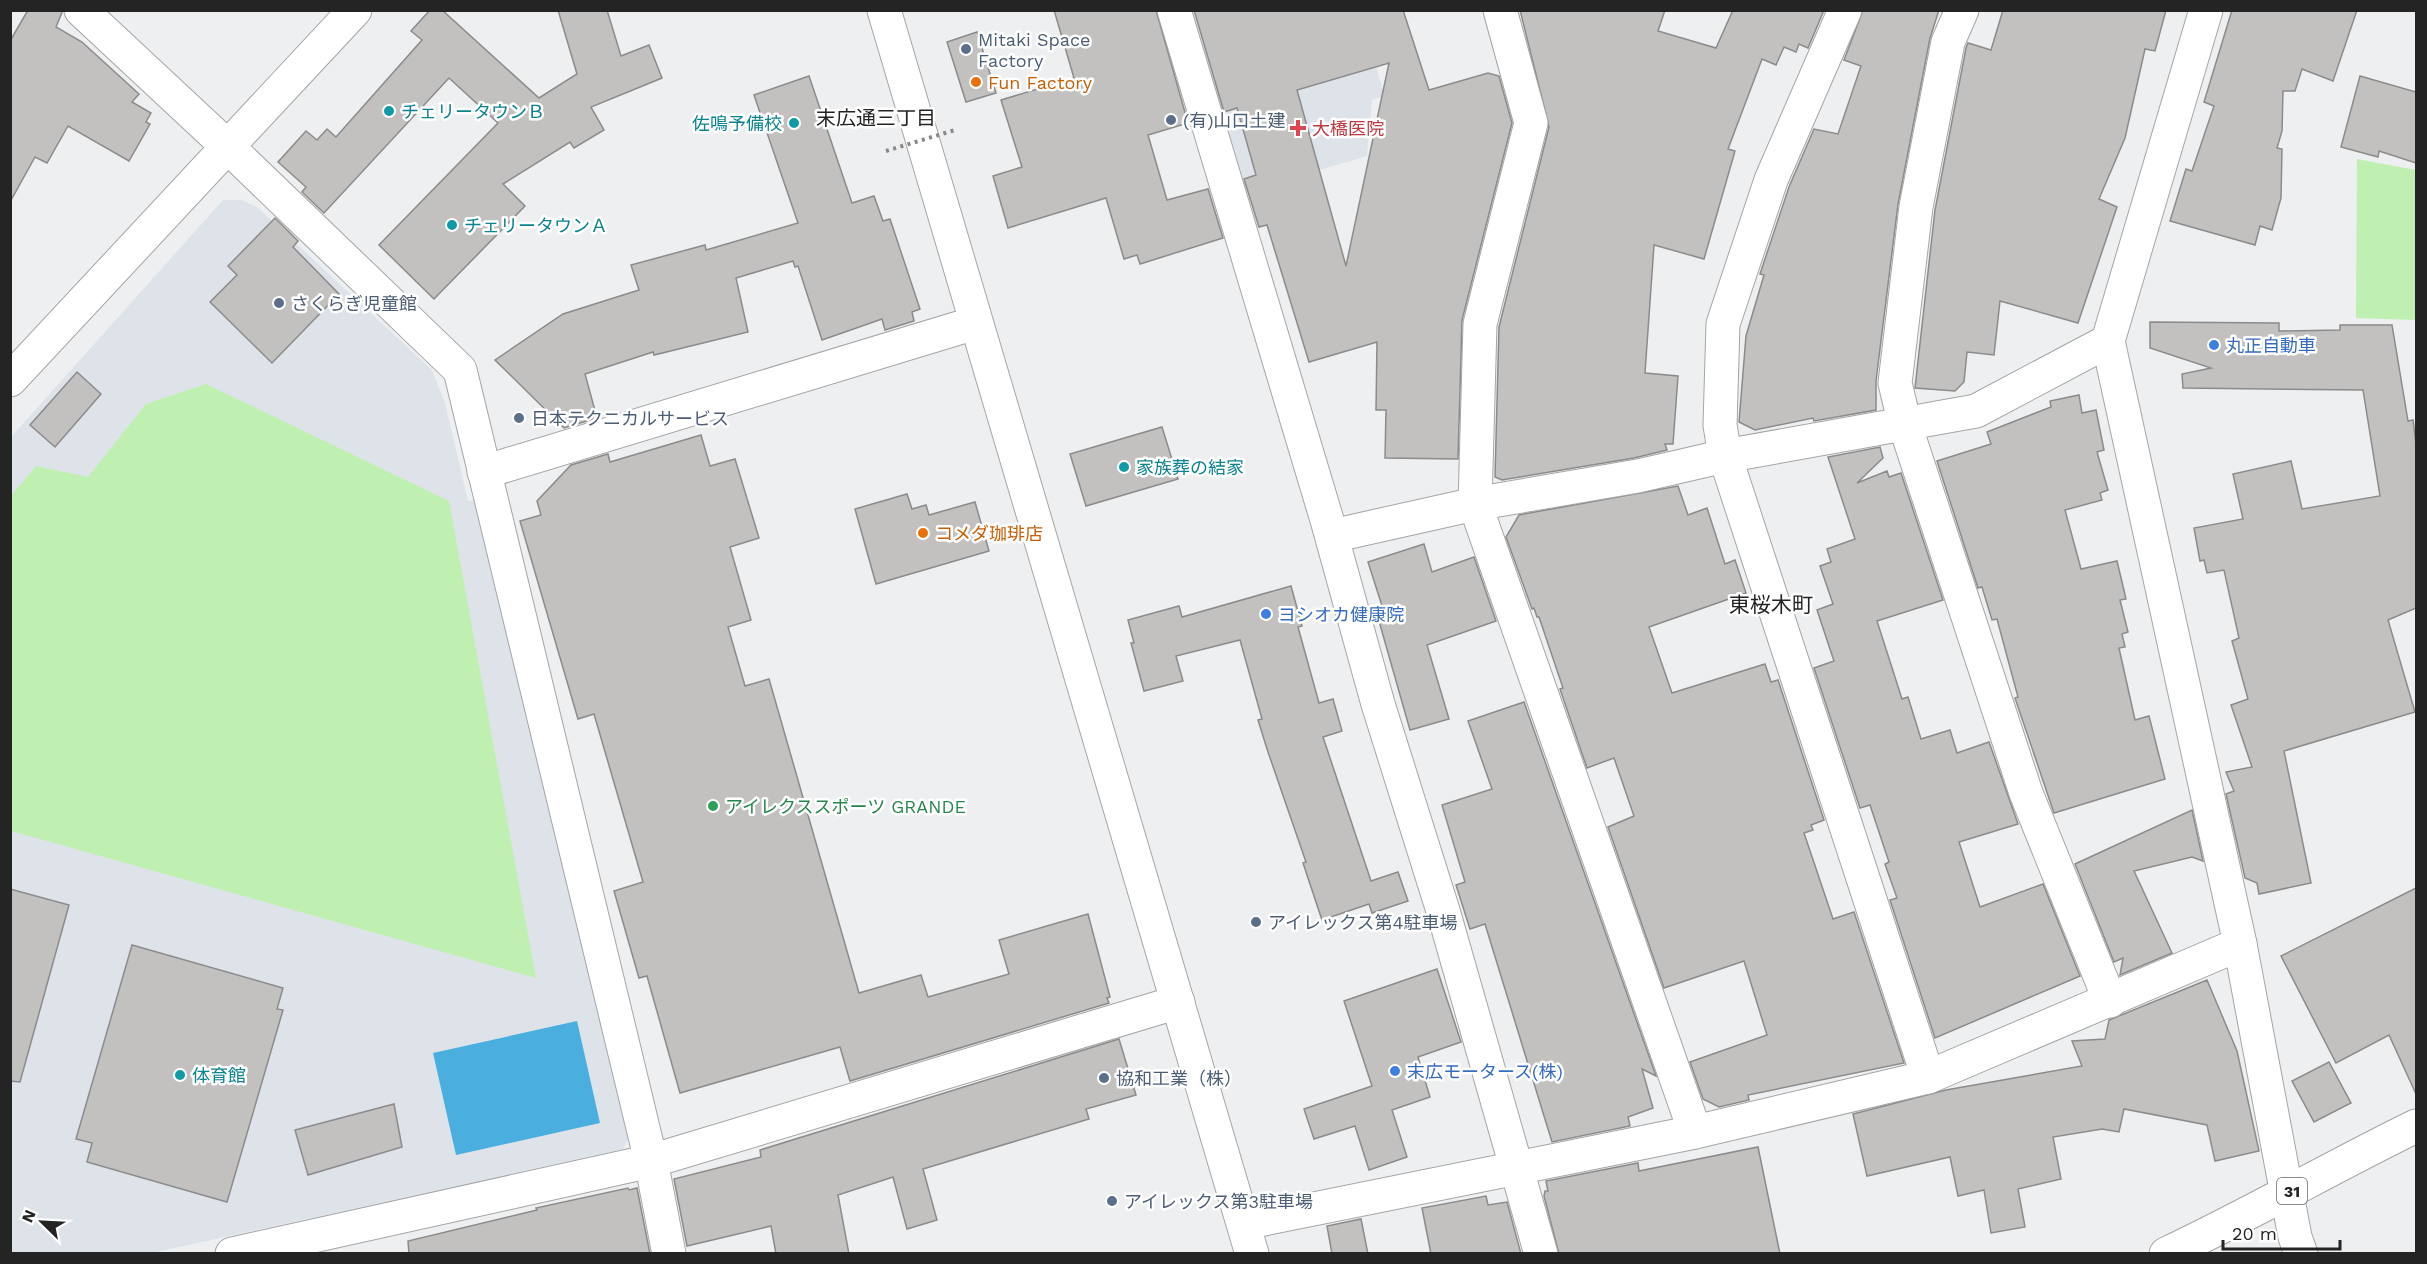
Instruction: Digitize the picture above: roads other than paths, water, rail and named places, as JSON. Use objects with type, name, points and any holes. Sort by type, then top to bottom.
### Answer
[{"type":"street","points":[[81,10],[229,148],[460,370],[651,1161],[669,1254]]},
{"type":"street","points":[[10,380],[229,148],[355,10]]},
{"type":"street","points":[[884,10],[1117,804],[1248,1238],[1515,1168],[1695,1132],[1928,1077],[2240,944]]},
{"type":"street","points":[[1174,10],[1332,536],[1378,704],[1444,914],[1541,1254]]},
{"type":"street","points":[[1500,10],[1531,123],[1480,324],[1475,504],[1695,1132]]},
{"type":"street","points":[[1845,10],[1771,180],[1723,324],[1720,425],[1725,456],[1928,1077]]},
{"type":"street","points":[[1962,10],[1948,42],[1916,207],[1895,384],[1905,424],[2026,793],[2110,1001]]},
{"type":"street","points":[[2206,10],[2108,341],[2240,944],[2301,1254]]},
{"type":"street","points":[[484,472],[975,323]]},
{"type":"street","points":[[1332,536],[1475,504],[1638,476],[1725,456],[1976,411],[2108,341]]},
{"type":"street","points":[[232,1254],[651,1161],[1178,1002]]},
{"type":"street","name":"31","points":[[2166,1254],[2288,1194],[2332,1167],[2416,1125]]},
{"type":"water","points":[[577,1021],[600,1123],[456,1155],[433,1053]]},
{"type":"place","name":"Mitaki Space Factory","points":[[966,49]]},
{"type":"place","name":"Fun Factory","points":[[976,82]]},
{"type":"place","name":"チェリータウンＢ","points":[[389,111]]},
{"type":"place","name":"(有)山口土建","points":[[1171,120]]},
{"type":"place","name":"佐鳴予備校","points":[[794,123]]},
{"type":"place","name":"大橋医院","points":[[1298,128]]},
{"type":"place","name":"チェリータウンＡ","points":[[452,225]]},
{"type":"place","name":"さくらぎ児童館","points":[[279,303]]},
{"type":"place","name":"丸正自動車","points":[[2214,345]]},
{"type":"place","name":"日本テクニカルサービス","points":[[519,418]]},
{"type":"place","name":"家族葬の結家","points":[[1124,467]]},
{"type":"place","name":"コメダ珈琲店","points":[[923,533]]},
{"type":"place","name":"ヨシオカ健康院","points":[[1266,614]]},
{"type":"place","name":"アイレクススポーツ GRANDE","points":[[713,806]]},
{"type":"place","name":"アイレックス第4駐車場","points":[[1256,922]]},
{"type":"place","name":"末広モータース(株)","points":[[1395,1071]]},
{"type":"place","name":"体育館","points":[[180,1075]]},
{"type":"place","name":"協和工業（株）","points":[[1104,1078]]},
{"type":"place","name":"アイレックス第3駐車場","points":[[1112,1201]]},
{"type":"district","name":"末広通三丁目","points":[[876,118]]},
{"type":"district","name":"東桜木町","points":[[1771,604]]}]
